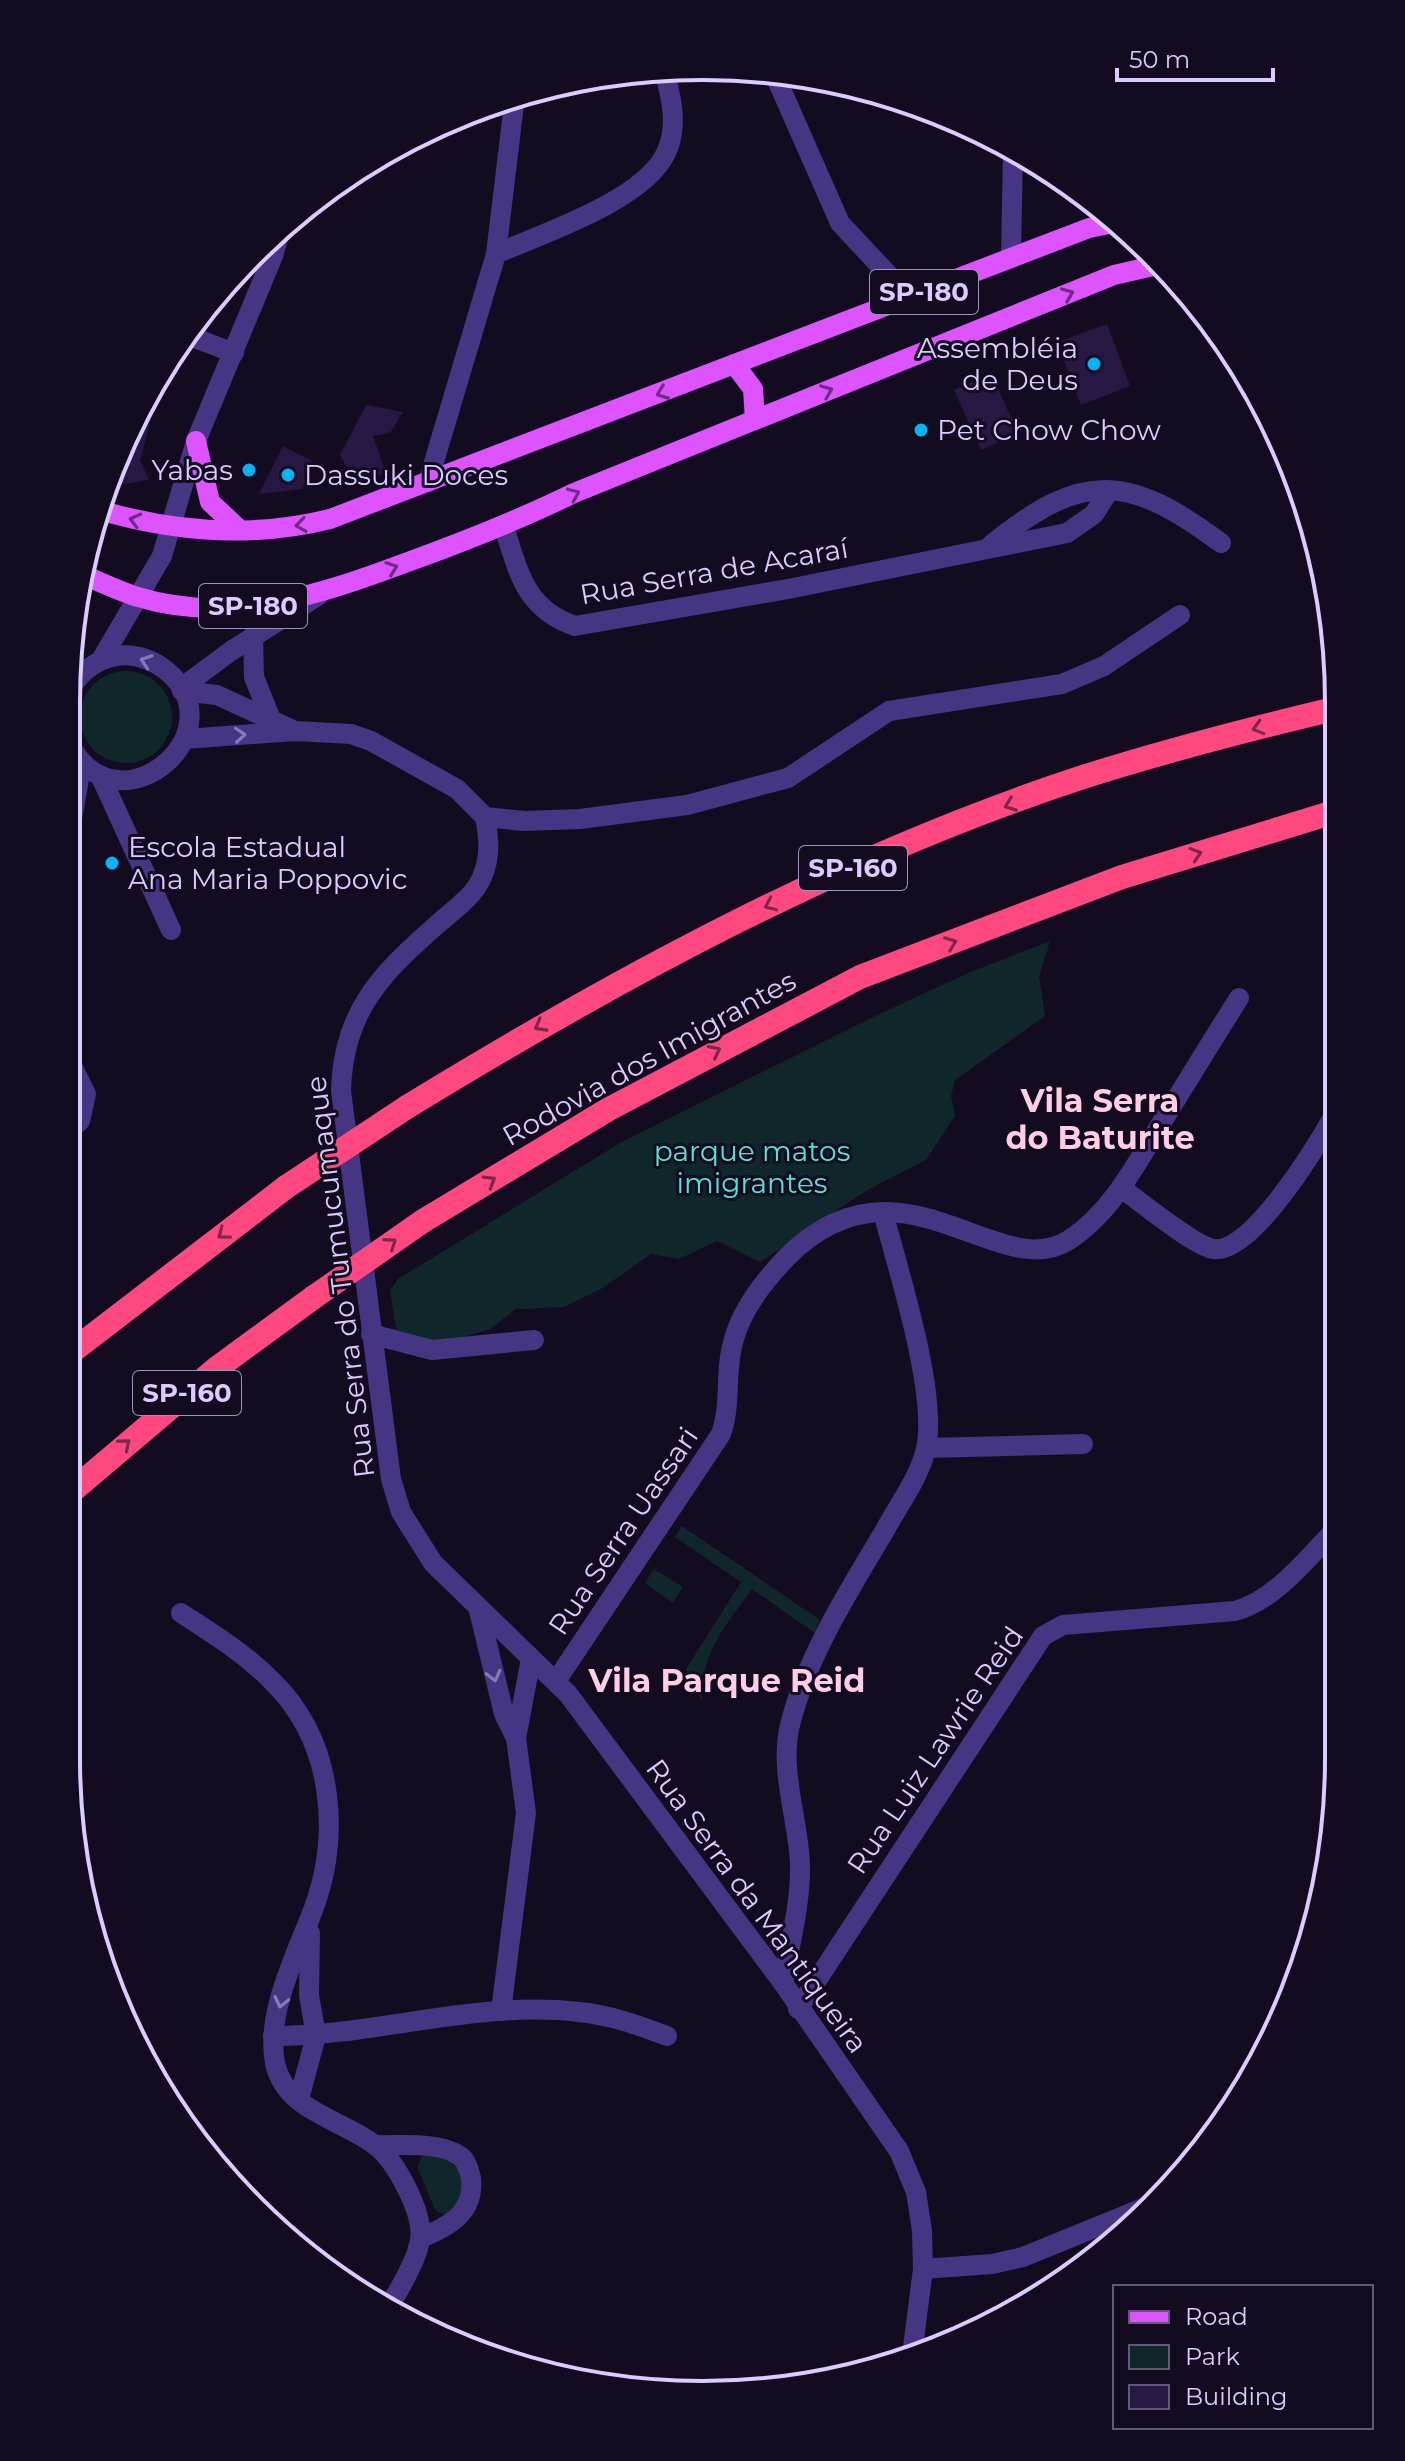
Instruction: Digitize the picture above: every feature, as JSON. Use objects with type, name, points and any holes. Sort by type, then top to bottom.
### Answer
[{"type":"highway","name":"SP-160","points":[[80,1345],[286,1187],[407,1107],[634,974],[748,916],[909,843],[1083,777],[1325,711]]},
{"type":"highway","name":"Rodovia dos Imigrantes","points":[[80,1484],[205,1378],[314,1297],[423,1221],[609,1109],[860,977],[1122,877],[1325,815]]},
{"type":"main road","name":"SP-180","points":[[110,513],[172,528],[240,530],[305,525],[330,519],[1102,225]]},
{"type":"main road","name":"SP-180","points":[[93,578],[139,598],[186,605],[244,607],[319,595],[504,527],[574,493],[1114,275],[1148,267]]},
{"type":"main road","points":[[735,365],[753,389],[755,420]]},
{"type":"main road","points":[[196,441],[210,502],[240,530]]},
{"type":"street","points":[[496,254],[625,195],[646,178],[665,154],[672,127],[672,101],[667,81]]},
{"type":"street","points":[[779,85],[840,223],[910,298]]},
{"type":"street","points":[[428,482],[496,254],[513,109]]},
{"type":"street","points":[[1011,258],[1013,162]]},
{"type":"street","points":[[101,660],[157,568],[172,528],[196,441],[272,253]]},
{"type":"street","points":[[198,339],[234,353]]},
{"type":"street","name":"Rua Serra de Acaraí","points":[[989,547],[1047,504],[1086,491],[1120,490],[1176,510],[1221,543]]},
{"type":"street","name":"Rua Serra de Acaraí","points":[[504,527],[521,581],[538,607],[554,619],[575,626],[788,589],[1077,529],[1094,514],[1109,491]]},
{"type":"street","points":[[182,690],[253,636],[319,595]]},
{"type":"street","points":[[185,739],[333,731],[371,741],[457,789],[485,817],[524,821],[580,819],[687,805],[788,778],[889,711],[1062,684],[1104,666],[1180,615]]},
{"type":"street","points":[[253,636],[254,677],[270,717]]},
{"type":"street","points":[[80,759],[100,775],[122,781],[153,774],[167,765],[185,739],[188,715],[182,690],[170,673],[137,656],[101,660],[88,668],[81,678]]},
{"type":"street","points":[[182,690],[217,695],[295,731]]},
{"type":"street","points":[[100,775],[171,930]]},
{"type":"street","name":"Rua Serra do Tumucumaque","points":[[479,1611],[433,1563],[401,1512],[383,1440],[341,1091],[342,1055],[349,1032],[375,988],[397,960],[458,906],[482,878],[490,847],[485,817]]},
{"type":"street","name":"Rua Serra Uassari","points":[[556,1681],[721,1434],[727,1416],[733,1339],[770,1275],[800,1244],[828,1226],[860,1214],[883,1212],[932,1217],[997,1243],[1043,1248],[1068,1241],[1121,1188],[1239,998]]},
{"type":"street","points":[[80,1082],[86,1094],[80,1121]]},
{"type":"street","points":[[1121,1188],[1197,1241],[1214,1249],[1229,1247],[1248,1236],[1275,1203],[1325,1129]]},
{"type":"street","points":[[783,1983],[800,1891],[800,1861],[790,1789],[789,1729],[797,1698],[832,1622],[916,1475],[926,1448],[925,1387],[883,1212]]},
{"type":"street","points":[[371,1334],[432,1350],[534,1340]]},
{"type":"street","points":[[926,1448],[1083,1444]]},
{"type":"street","name":"Rua Luiz Lawrie Reid","points":[[798,2009],[1043,1636],[1063,1625],[1235,1611],[1250,1607],[1269,1595],[1325,1540]]},
{"type":"street","points":[[479,1611],[504,1714],[516,1738]]},
{"type":"street","name":"Rua Serra da Mantiqueira","points":[[479,1611],[556,1681],[783,1983],[798,2009],[899,2151],[916,2192],[923,2269],[913,2344]]},
{"type":"street","points":[[181,1613],[241,1653],[274,1682],[290,1700],[318,1754],[327,1786],[331,1823],[326,1862],[311,1917],[283,1992],[273,2036],[279,2077],[310,2110],[375,2145],[448,2151],[461,2157],[469,2169],[471,2184],[462,2215],[446,2228],[421,2238]]},
{"type":"street","points":[[501,2011],[526,1813],[516,1738],[531,1659]]},
{"type":"street","points":[[299,2099],[316,2036],[308,1976],[311,1917]]},
{"type":"street","points":[[273,2036],[316,2036],[501,2011],[602,2015],[667,2036]]},
{"type":"street","points":[[375,2145],[407,2187],[421,2238],[392,2299]]},
{"type":"street","points":[[923,2269],[992,2264],[1023,2257],[1126,2215]]},
{"type":"green space","points":[[126,671],[144,675],[158,685],[168,699],[172,717],[168,735],[158,749],[144,759],[126,763],[108,759],[94,749],[84,735],[80,717],[84,699],[94,685],[108,675]]},
{"type":"green space","name":"parque matos imigrantes","points":[[1050,941],[1039,977],[1045,1016],[955,1080],[951,1096],[955,1116],[926,1160],[864,1192],[760,1262],[717,1241],[679,1259],[651,1254],[601,1289],[564,1307],[516,1309],[490,1329],[463,1337],[425,1344],[396,1329],[390,1290],[398,1279],[620,1143],[869,1019],[968,973]]},
{"type":"green space","points":[[682,1526],[820,1620],[815,1633],[752,1589],[716,1641],[705,1669],[702,1701],[686,1669],[741,1582],[675,1537]]},
{"type":"green space","points":[[654,1569],[683,1587],[673,1603],[645,1583]]},
{"type":"green space","points":[[423,2154],[456,2162],[467,2182],[450,2217],[436,2211],[417,2167]]},
{"type":"building","name":"Assembléia de Deus","points":[[1107,324],[1130,386],[1081,405],[1057,342]]},
{"type":"building","points":[[991,373],[1018,433],[981,450],[954,390]]},
{"type":"building","points":[[366,405],[403,412],[390,433],[373,436],[386,473],[356,485],[340,455]]},
{"type":"building","points":[[154,408],[140,460],[149,480],[119,484]]},
{"type":"building","name":"Dassuki Doces","points":[[283,446],[314,462],[302,489],[259,494]]},
{"type":"place","name":"Assembléia de Deus","points":[[1094,364]]},
{"type":"place","name":"Pet Chow Chow","points":[[921,430]]},
{"type":"place","name":"Yabas","points":[[249,470]]},
{"type":"place","name":"Dassuki Doces","points":[[288,475]]},
{"type":"place","name":"Escola Estadual Ana Maria Poppovic","points":[[112,863]]},
{"type":"district","name":"Vila Serra do Baturite","points":[[1100,1120]]},
{"type":"district","name":"Vila Parque Reid","points":[[727,1681]]}]
